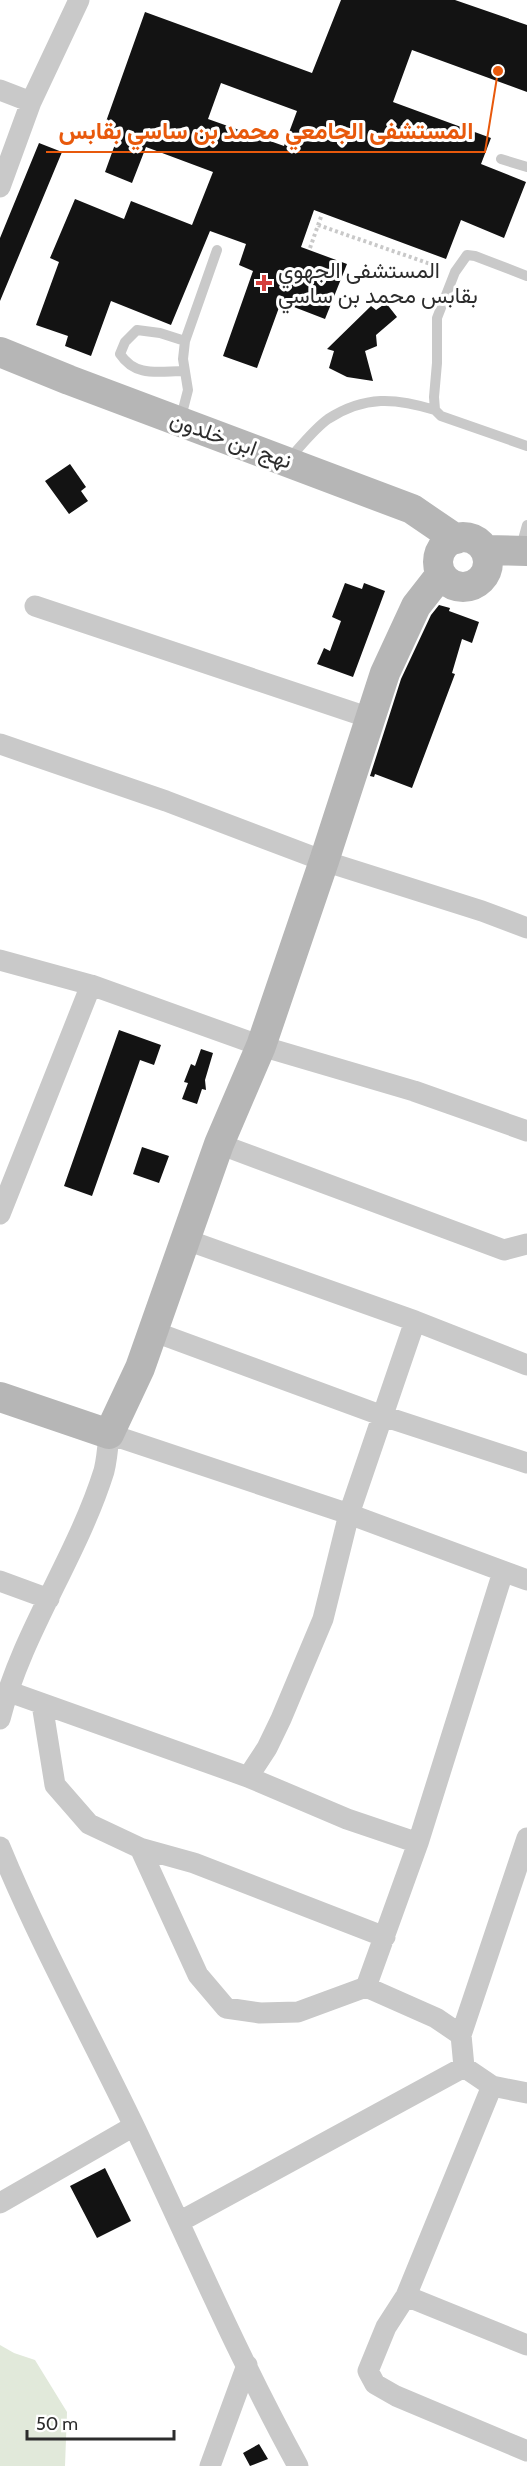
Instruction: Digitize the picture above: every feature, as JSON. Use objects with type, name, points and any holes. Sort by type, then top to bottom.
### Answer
[{"type":"street","points":[[0,187],[31,102],[79,0]]},
{"type":"street","points":[[0,90],[31,102]]},
{"type":"street","name":"نهج ابن خلدون","points":[[0,352],[412,508],[456,539]]},
{"type":"street","points":[[456,539],[472,539],[485,550],[488,559],[487,569],[483,578],[475,584],[466,587],[456,586],[441,574],[439,566],[442,549],[456,539]]},
{"type":"street","points":[[485,550],[525,542]]},
{"type":"street","points":[[0,1719],[7,1691],[21,1655],[70,1556],[104,1469],[110,1434],[140,1368],[219,1144],[261,1046],[385,673],[416,606],[441,574]]},
{"type":"street","points":[[34,606],[370,718]]},
{"type":"street","points":[[0,744],[177,805],[324,861],[482,911],[527,928]]},
{"type":"street","points":[[0,960],[91,985],[261,1046],[414,1091],[527,1131]]},
{"type":"street","points":[[2,1201],[91,985]]},
{"type":"street","points":[[219,1144],[504,1250],[527,1244]]},
{"type":"street","points":[[184,1239],[415,1321],[527,1365]]},
{"type":"street","points":[[248,1777],[267,1748],[281,1719],[322,1619],[349,1514],[415,1321]]},
{"type":"street","points":[[152,1331],[383,1416],[527,1463]]},
{"type":"street","points":[[0,1397],[349,1514],[527,1580]]},
{"type":"street","points":[[366,1987],[418,1843],[503,1572]]},
{"type":"street","points":[[0,1581],[50,1599]]},
{"type":"street","points":[[7,1691],[248,1777],[347,1819],[418,1843]]},
{"type":"street","points":[[42,1704],[55,1785],[89,1824],[140,1848],[194,1863],[385,1937]]},
{"type":"street","points":[[464,2067],[461,2035],[519,1891],[527,1838]]},
{"type":"street","points":[[0,1847],[39,1933],[298,2466]]},
{"type":"street","points":[[140,1848],[198,1975],[226,2008],[260,2013],[298,2012],[366,1987],[436,2018],[461,2035]]},
{"type":"street","points":[[180,2222],[464,2067]]},
{"type":"street","points":[[464,2067],[492,2086],[527,2093]]},
{"type":"street","points":[[492,2086],[406,2296],[386,2327],[368,2371],[375,2384],[396,2396],[527,2453],[523,2466]]},
{"type":"street","points":[[0,2203],[134,2126]]},
{"type":"street","points":[[406,2296],[527,2345]]},
{"type":"street","points":[[210,2466],[247,2365]]},
{"type":"lane","points":[[501,159],[527,167]]},
{"type":"lane","points":[[180,422],[188,390],[183,359],[185,341],[217,250]]},
{"type":"lane","points":[[435,410],[437,318],[455,272],[467,255],[476,256],[527,276]]},
{"type":"lane","points":[[185,341],[160,333],[137,330],[124,342],[120,354],[132,368],[144,372],[185,371]]},
{"type":"lane","points":[[286,461],[327,420],[354,406],[388,399],[405,401],[435,410],[441,416],[527,446]]},
{"type":"path","points":[[310,248],[322,214]]},
{"type":"path","points":[[318,225],[455,272]]},
{"type":"green space","points":[[0,2345],[14,2353],[35,2360],[67,2412],[65,2466],[0,2466]]},
{"type":"building","points":[[341,0],[455,0],[527,25],[527,92],[412,50],[393,102],[491,138],[481,164],[526,182],[504,238],[461,220],[446,259],[314,210],[301,247],[347,264],[325,319],[281,302],[257,368],[223,356],[253,271],[239,265],[246,244],[210,231],[171,325],[111,301],[91,356],[65,346],[68,336],[36,325],[59,262],[50,258],[75,199],[124,219],[131,201],[192,225],[213,172],[146,147],[132,183],[105,172],[118,136],[103,130],[145,12],[312,73]],"holes":[[[221,83],[297,111],[284,146],[208,119]]]},
{"type":"building","points":[[39,143],[62,152],[0,301],[0,238]]},
{"type":"building","points":[[386,303],[397,317],[376,335],[377,346],[365,351],[373,381],[347,377],[329,368],[334,351],[327,349],[371,306],[376,310]]},
{"type":"building","points":[[70,464],[86,487],[81,491],[88,501],[69,514],[45,481]]},
{"type":"building","points":[[345,583],[362,589],[364,583],[385,591],[353,677],[317,664],[324,648],[330,651],[341,621],[332,617]]},
{"type":"building","points":[[439,605],[479,622],[472,643],[462,639],[452,673],[455,674],[412,788],[375,774],[374,777],[370,776],[401,679],[431,615]]},
{"type":"building","points":[[119,1030],[161,1045],[154,1065],[140,1060],[92,1196],[64,1186]]},
{"type":"building","points":[[201,1049],[213,1053],[205,1080],[206,1090],[202,1089],[197,1104],[182,1099],[188,1083],[184,1082],[191,1064],[195,1066]]},
{"type":"building","points":[[142,1147],[169,1156],[159,1183],[133,1174]]},
{"type":"building","points":[[105,2168],[131,2221],[97,2238],[70,2186]]},
{"type":"building","points":[[259,2444],[268,2459],[250,2466],[243,2453]]},
{"type":"place","name":"المستشفى الجامعي محمد بن ساسي بقابس","points":[[498,71]]},
{"type":"place","name":"المستشفى الجهوي بقابس محمد بن ساسي","points":[[264,283]]}]
